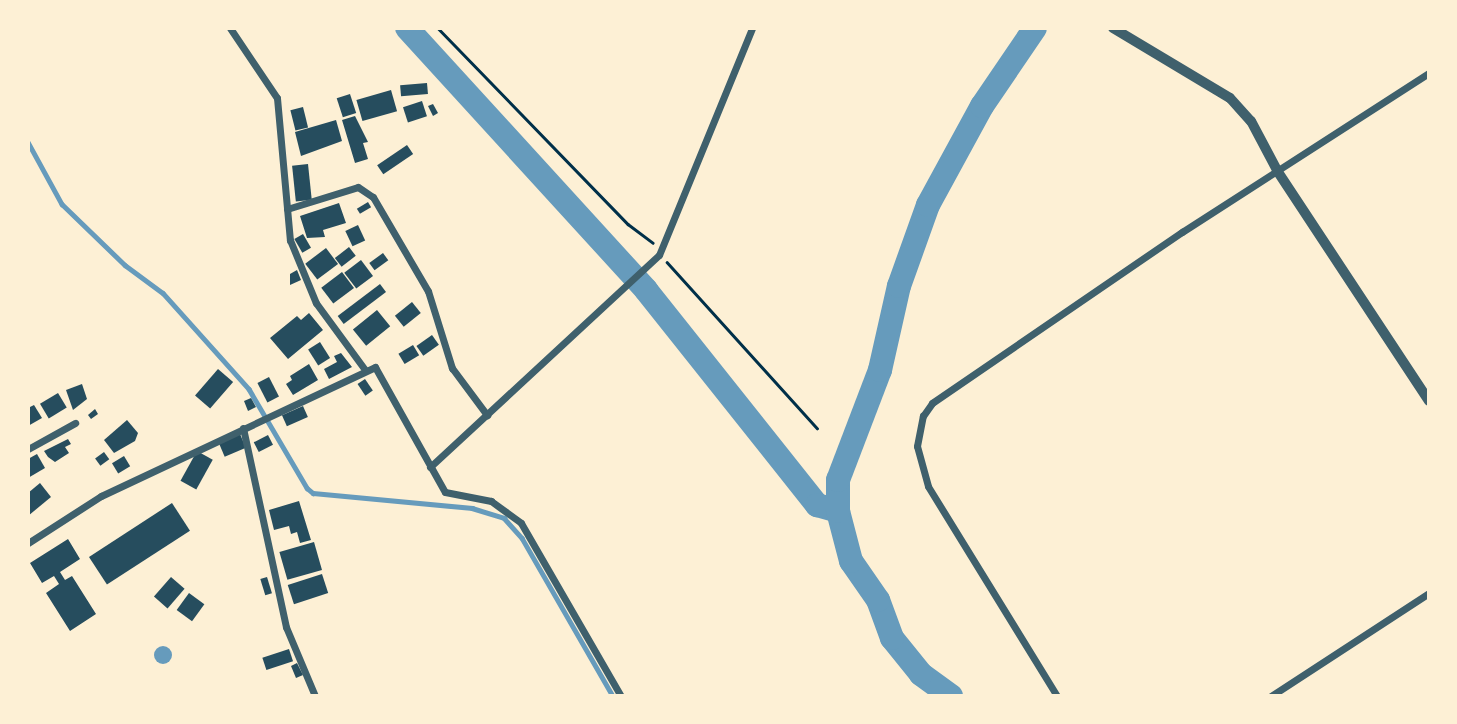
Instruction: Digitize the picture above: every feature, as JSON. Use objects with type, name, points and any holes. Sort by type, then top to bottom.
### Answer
[{"type":"street","points":[[230,28],[277,98],[290,240],[316,303],[366,371]]},
{"type":"street","points":[[430,467],[660,252],[752,28]]},
{"type":"street","points":[[1113,28],[1230,98],[1251,121],[1278,172],[1429,401]]},
{"type":"street","points":[[1057,696],[928,486],[918,460],[917,430],[932,403],[1429,73]]},
{"type":"street","points":[[287,208],[358,187],[373,197],[428,291],[452,368],[486,415]]},
{"type":"street","points":[[28,542],[100,496],[374,367],[444,492],[491,501],[522,523],[621,696]]},
{"type":"street","points":[[28,449],[75,423]]},
{"type":"street","points":[[243,428],[286,627],[316,696]]},
{"type":"street","points":[[1271,696],[1429,593]]},
{"type":"path","points":[[438,28],[628,224],[660,252],[670,268],[817,428]]},
{"type":"water","points":[[163,646],[169,649],[172,655],[169,661],[163,664],[157,661],[154,655],[157,649]]},
{"type":"building","points":[[427,83],[428,94],[401,96],[400,85]]},
{"type":"building","points":[[391,90],[397,111],[362,121],[356,100]]},
{"type":"building","points":[[350,94],[356,113],[343,117],[337,98]]},
{"type":"building","points":[[422,101],[427,116],[408,122],[403,107]]},
{"type":"building","points":[[433,104],[438,113],[433,116],[428,106]]},
{"type":"building","points":[[303,107],[308,127],[295,131],[290,110]]},
{"type":"building","points":[[355,116],[368,142],[363,143],[368,159],[355,163],[342,120]]},
{"type":"building","points":[[336,120],[342,141],[301,156],[295,132]]},
{"type":"building","points":[[407,145],[413,154],[383,174],[377,165]]},
{"type":"building","points":[[308,164],[312,200],[296,201],[292,166]]},
{"type":"building","points":[[368,202],[371,207],[360,214],[357,209]]},
{"type":"building","points":[[339,203],[346,223],[323,230],[325,237],[307,238],[300,216]]},
{"type":"building","points":[[358,225],[365,240],[352,246],[345,231]]},
{"type":"building","points":[[303,234],[311,248],[302,253],[294,239]]},
{"type":"building","points":[[349,247],[356,256],[342,267],[335,258]]},
{"type":"building","points":[[326,248],[338,264],[317,280],[305,264]]},
{"type":"building","points":[[383,253],[388,260],[375,270],[369,263]]},
{"type":"building","points":[[361,260],[373,276],[356,289],[344,273]]},
{"type":"building","points":[[297,270],[301,280],[290,285],[290,274]]},
{"type":"building","points":[[342,272],[354,288],[333,304],[321,288]]},
{"type":"building","points":[[380,284],[386,292],[344,324],[338,316]]},
{"type":"building","points":[[412,302],[421,313],[404,327],[395,316]]},
{"type":"building","points":[[377,310],[390,326],[366,346],[353,330]]},
{"type":"building","points":[[309,313],[323,330],[288,359],[270,338],[297,316],[301,320]]},
{"type":"building","points":[[432,335],[439,345],[423,356],[416,346]]},
{"type":"building","points":[[320,342],[330,358],[318,366],[308,349]]},
{"type":"building","points":[[413,345],[419,355],[405,364],[398,354]]},
{"type":"building","points":[[341,353],[352,367],[329,379],[324,369],[337,362],[334,356]]},
{"type":"building","points":[[309,364],[318,380],[293,395],[286,384],[292,380],[290,376]]},
{"type":"building","points":[[218,369],[233,382],[210,409],[195,395]]},
{"type":"building","points":[[269,377],[279,397],[267,403],[257,383]]},
{"type":"building","points":[[365,379],[373,391],[365,396],[358,384]]},
{"type":"building","points":[[82,384],[87,399],[73,410],[66,390]]},
{"type":"building","points":[[58,393],[67,408],[49,418],[40,404]]},
{"type":"building","points":[[251,398],[256,407],[248,411],[244,401]]},
{"type":"building","points":[[34,405],[42,418],[28,426],[28,408]]},
{"type":"building","points":[[303,406],[308,417],[287,426],[282,415]]},
{"type":"building","points":[[95,409],[98,414],[91,419],[88,415]]},
{"type":"building","points":[[127,420],[138,433],[135,441],[114,453],[104,440]]},
{"type":"building","points":[[240,434],[246,448],[225,457],[219,443]]},
{"type":"building","points":[[268,435],[273,445],[259,452],[254,442]]},
{"type":"building","points":[[68,439],[71,444],[65,447],[69,453],[55,462],[48,457],[44,451]]},
{"type":"building","points":[[197,451],[213,460],[196,489],[181,481]]},
{"type":"building","points":[[104,452],[109,459],[100,466],[95,458]]},
{"type":"building","points":[[37,454],[45,468],[28,478],[28,459]]},
{"type":"building","points":[[124,456],[130,466],[118,473],[112,463]]},
{"type":"building","points":[[40,483],[51,497],[28,516],[28,493]]},
{"type":"building","points":[[299,501],[311,540],[300,543],[297,532],[291,534],[289,526],[274,530],[269,510]]},
{"type":"building","points":[[172,503],[190,531],[107,585],[89,557]]},
{"type":"building","points":[[68,539],[80,559],[60,572],[65,580],[72,576],[96,614],[70,631],[46,593],[59,584],[54,576],[42,583],[30,563]]},
{"type":"building","points":[[314,542],[322,570],[287,580],[279,552]]},
{"type":"building","points":[[322,574],[328,593],[294,604],[288,585]]},
{"type":"building","points":[[171,577],[185,589],[168,608],[154,597]]},
{"type":"building","points":[[267,577],[272,593],[265,595],[260,579]]},
{"type":"building","points":[[189,593],[204,604],[192,621],[177,610]]},
{"type":"building","points":[[289,649],[293,661],[266,670],[262,658]]},
{"type":"building","points":[[297,663],[303,675],[296,678],[291,666]]},
{"type":"waterway","points":[[407,28],[646,290],[817,505],[838,511]]},
{"type":"waterway","points":[[951,696],[921,674],[892,638],[878,600],[851,561],[838,511],[838,480],[880,370],[899,286],[928,205],[982,106],[1035,28]]},
{"type":"waterway","points":[[28,142],[62,204],[125,265],[163,293],[249,389],[307,488],[313,493],[472,508],[504,518],[522,538],[613,696]]}]
